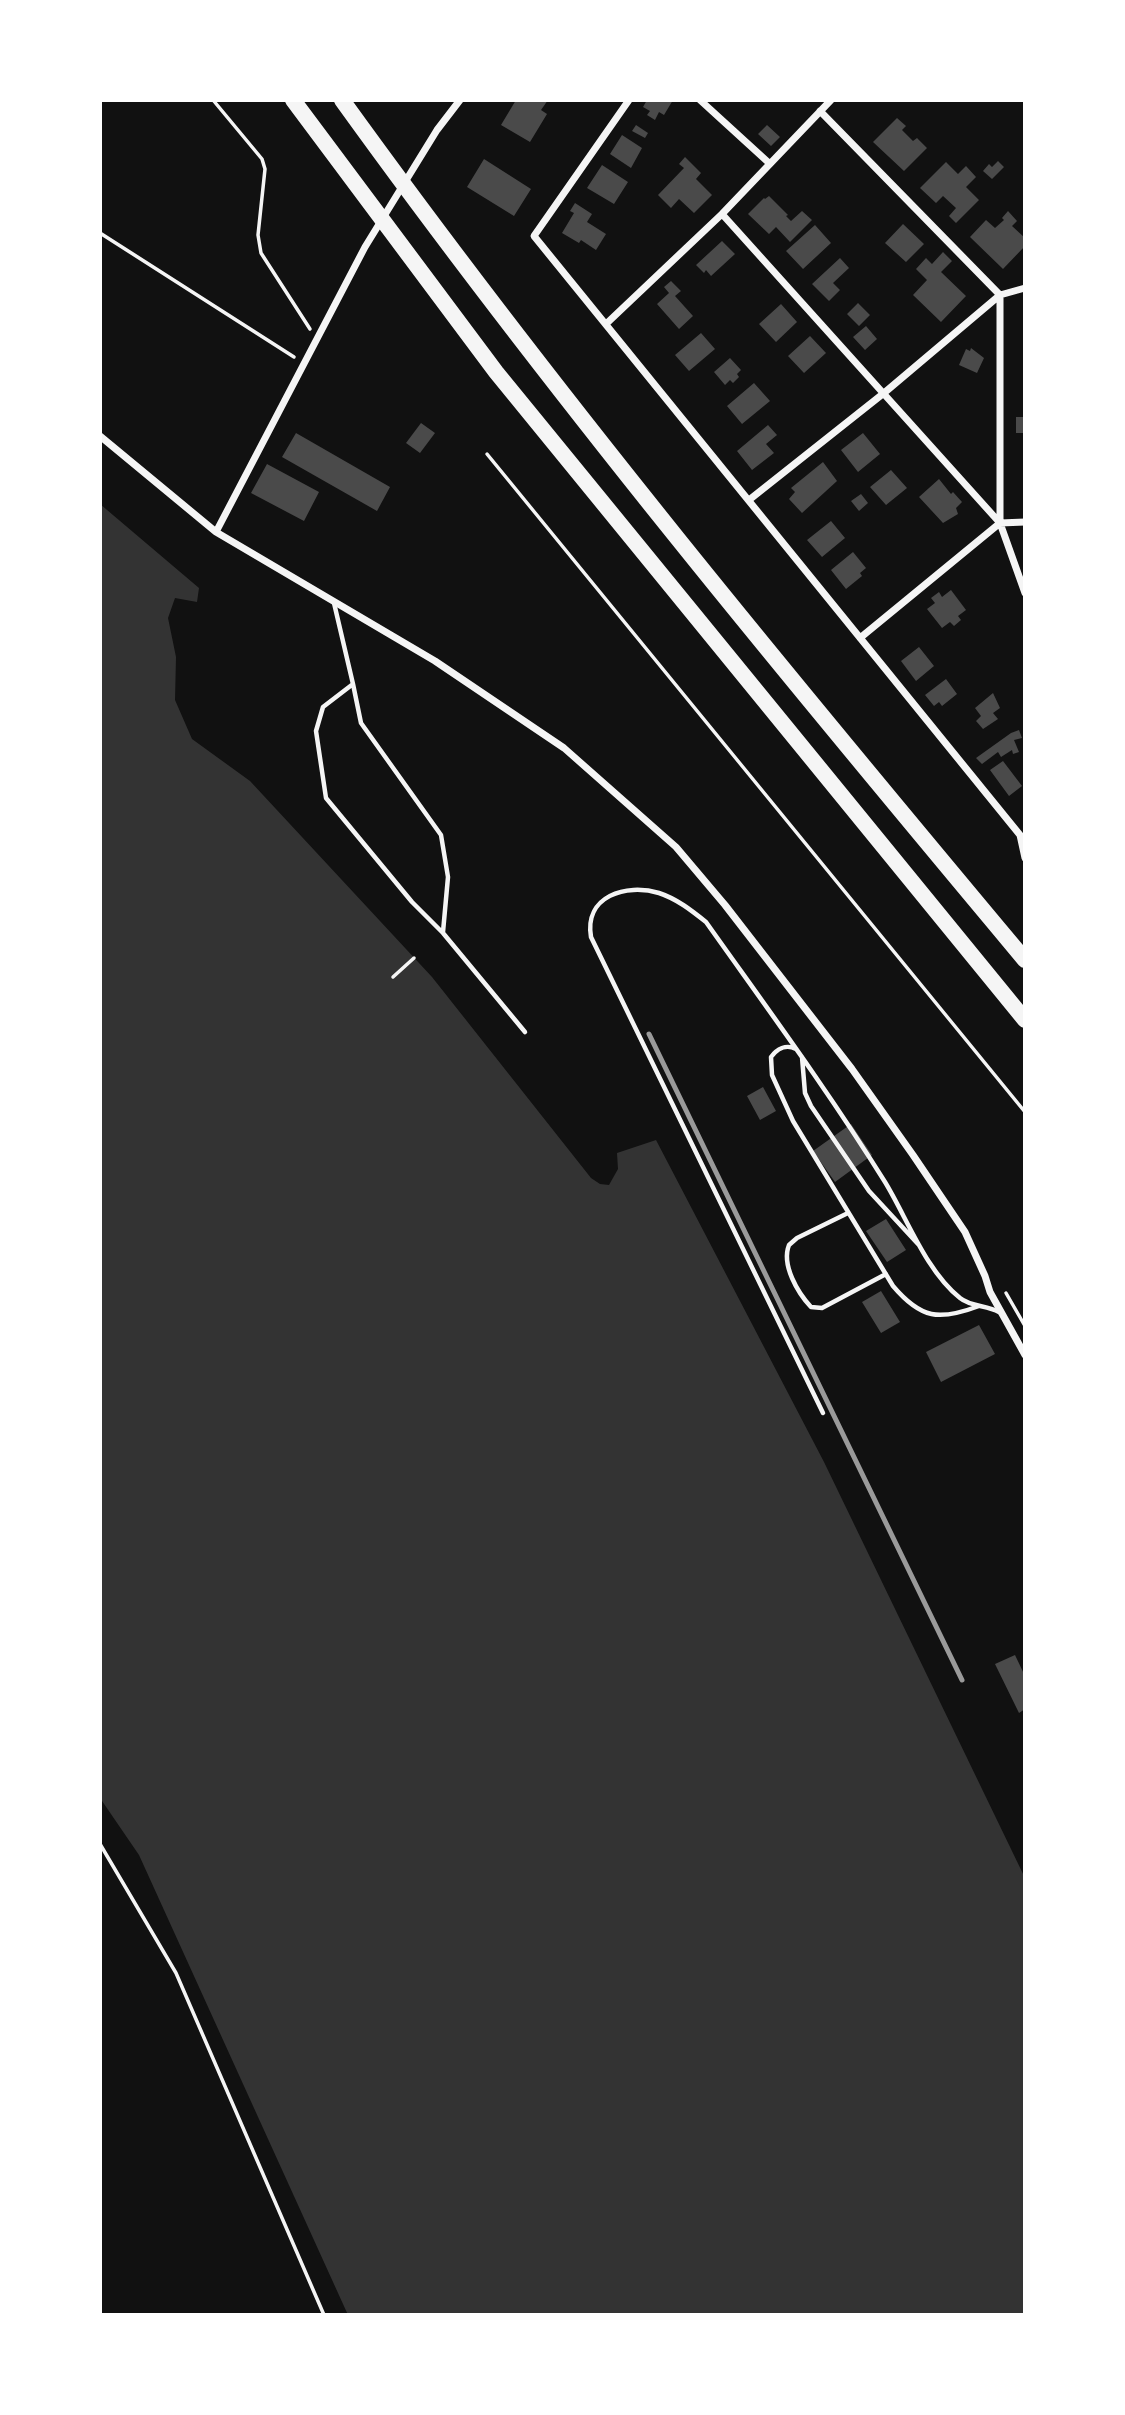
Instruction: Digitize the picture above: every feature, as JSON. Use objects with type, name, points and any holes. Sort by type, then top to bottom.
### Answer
[{"type":"highway","points":[[293,100],[418,270],[513,393],[1025,1020]]},
{"type":"highway","points":[[342,100],[445,240],[662,521],[1025,960]]},
{"type":"street","points":[[216,532],[365,247],[438,130],[460,100]]},
{"type":"street","points":[[629,100],[534,236],[860,638],[1023,833],[1025,859]]},
{"type":"street","points":[[701,100],[769,163]]},
{"type":"street","points":[[606,324],[722,214],[831,100]]},
{"type":"street","points":[[820,111],[1000,295],[1000,523],[1025,593]]},
{"type":"street","points":[[722,214],[1000,523]]},
{"type":"street","points":[[749,500],[884,393],[1000,295],[1025,288]]},
{"type":"street","points":[[100,436],[216,532],[435,662],[564,748],[676,847],[725,905],[852,1069],[913,1155],[965,1232],[1000,1313],[1025,1355]]},
{"type":"street","points":[[860,638],[1000,523],[1025,522]]},
{"type":"lane","points":[[334,603],[361,723],[441,835],[448,877],[443,933]]},
{"type":"lane","points":[[353,684],[323,707],[316,731],[326,798],[525,1032]]},
{"type":"lane","points":[[823,1413],[591,937],[589,925],[596,907],[614,895],[643,890],[665,895],[706,922],[797,1049],[886,1183],[943,1282],[968,1303],[990,1307],[1000,1313]]},
{"type":"lane","points":[[797,1049],[785,1046],[775,1052],[771,1058],[772,1075],[793,1121],[886,1274],[907,1303],[925,1314],[962,1312],[981,1305]]},
{"type":"lane","points":[[801,1055],[805,1093],[811,1105],[869,1191],[923,1250]]},
{"type":"lane","points":[[848,1213],[812,1230],[789,1245],[786,1259],[804,1299],[811,1307],[822,1308],[886,1274]]},
{"type":"path","points":[[213,100],[262,159],[265,169],[258,235],[261,253],[317,339]]},
{"type":"path","points":[[100,233],[305,364]]},
{"type":"path","points":[[487,454],[1025,1112]]},
{"type":"path","points":[[393,977],[414,958]]},
{"type":"path","points":[[100,1843],[176,1973],[324,2315]]},
{"type":"shaded area","points":[[100,504],[199,588],[197,602],[175,598],[168,618],[176,657],[175,700],[192,739],[250,781],[432,977],[591,1178],[600,1184],[609,1185],[618,1169],[617,1153],[656,1140],[824,1462],[1025,1878],[1025,2315],[348,2315],[139,1855],[100,1798]]},
{"type":"building","points":[[516,100],[548,100],[541,110],[547,114],[530,142],[501,125]]},
{"type":"building","points":[[647,100],[673,100],[664,115],[659,112],[655,120],[647,115],[650,111],[643,107]]},
{"type":"building","points":[[897,118],[906,126],[902,130],[913,141],[917,138],[927,148],[904,171],[873,142]]},
{"type":"building","points":[[636,125],[648,133],[645,138],[632,131]]},
{"type":"building","points":[[767,125],[780,137],[771,146],[758,134]]},
{"type":"building","points":[[622,135],[642,148],[631,168],[610,154]]},
{"type":"building","points":[[685,157],[701,173],[696,179],[712,195],[694,213],[679,199],[671,208],[658,195],[684,168],[679,164]]},
{"type":"building","points":[[484,159],[531,189],[514,216],[467,187]]},
{"type":"building","points":[[998,161],[1004,167],[992,179],[983,171],[989,164],[992,167]]},
{"type":"building","points":[[946,162],[958,174],[966,166],[976,177],[966,187],[979,200],[956,223],[949,216],[956,208],[943,196],[936,203],[920,188]]},
{"type":"building","points":[[602,165],[628,182],[614,204],[587,188]]},
{"type":"building","points":[[769,196],[791,221],[802,211],[812,220],[790,242],[776,227],[769,234],[748,214]]},
{"type":"building","points":[[575,203],[592,214],[587,222],[606,234],[596,250],[581,240],[579,243],[562,233],[574,213],[570,211]]},
{"type":"building","points":[[1008,211],[1017,221],[1012,226],[1025,238],[1025,246],[1003,269],[970,237],[986,220],[995,228],[1004,220],[1002,218]]},
{"type":"building","points":[[903,224],[924,244],[906,262],[885,243]]},
{"type":"building","points":[[815,225],[831,243],[803,269],[786,251]]},
{"type":"building","points":[[722,241],[735,254],[711,276],[706,270],[704,273],[696,265]]},
{"type":"building","points":[[943,252],[952,261],[941,272],[966,296],[941,322],[913,295],[927,280],[916,269],[926,258],[932,264]]},
{"type":"building","points":[[840,258],[849,268],[833,283],[840,290],[829,301],[812,284]]},
{"type":"building","points":[[671,281],[681,291],[675,296],[693,316],[679,329],[657,304],[669,293],[664,287]]},
{"type":"building","points":[[858,303],[870,315],[859,326],[847,314]]},
{"type":"building","points":[[781,304],[797,322],[776,342],[759,324]]},
{"type":"building","points":[[866,326],[877,339],[865,350],[853,337]]},
{"type":"building","points":[[701,333],[715,349],[689,371],[675,355]]},
{"type":"building","points":[[810,336],[826,353],[804,373],[788,356]]},
{"type":"building","points":[[971,348],[984,358],[977,373],[959,365],[966,349],[970,351]]},
{"type":"building","points":[[730,358],[741,370],[733,383],[730,380],[725,385],[714,372]]},
{"type":"building","points":[[754,383],[770,401],[742,424],[727,406]]},
{"type":"building","points":[[1016,417],[1025,417],[1025,433],[1016,433]]},
{"type":"building","points":[[421,423],[435,433],[420,453],[406,443]]},
{"type":"building","points":[[768,425],[777,435],[766,444],[774,453],[752,470],[737,451]]},
{"type":"building","points":[[296,433],[390,487],[377,511],[282,457]]},
{"type":"building","points":[[863,433],[880,454],[858,472],[841,450]]},
{"type":"building","points":[[823,462],[837,481],[802,513],[789,499],[795,492],[791,488]]},
{"type":"building","points":[[267,464],[319,492],[304,521],[251,493]]},
{"type":"building","points":[[891,470],[907,488],[886,505],[870,487]]},
{"type":"building","points":[[939,479],[951,494],[953,492],[962,502],[956,508],[958,514],[943,523],[919,497]]},
{"type":"building","points":[[861,494],[868,503],[859,511],[851,501]]},
{"type":"building","points":[[831,521],[845,538],[822,557],[807,540]]},
{"type":"building","points":[[853,552],[866,568],[860,573],[862,576],[846,589],[831,570]]},
{"type":"building","points":[[951,590],[966,610],[958,616],[961,620],[954,626],[950,622],[942,628],[927,609],[935,603],[931,598],[939,592],[942,597]]},
{"type":"building","points":[[919,647],[934,666],[916,681],[901,661]]},
{"type":"building","points":[[946,679],[957,694],[942,706],[939,702],[934,706],[925,695]]},
{"type":"building","points":[[993,693],[1000,708],[993,713],[998,719],[983,729],[976,721],[981,716],[975,708]]},
{"type":"building","points":[[1019,730],[1022,738],[1014,740],[1019,752],[1013,754],[1012,750],[1001,757],[998,752],[982,764],[976,758],[1011,733]]},
{"type":"building","points":[[1003,761],[1022,786],[1009,796],[990,770]]},
{"type":"building","points":[[763,1087],[776,1111],[760,1120],[747,1096]]},
{"type":"building","points":[[851,1124],[872,1155],[835,1182],[813,1151]]},
{"type":"building","points":[[886,1219],[906,1250],[887,1262],[866,1231]]},
{"type":"building","points":[[881,1291],[900,1322],[881,1333],[862,1302]]},
{"type":"building","points":[[979,1325],[995,1354],[941,1382],[926,1352]]},
{"type":"building","points":[[1015,1655],[1025,1676],[1025,1709],[1019,1713],[995,1664]]},
{"type":"railway","points":[[649,1034],[962,1680]]}]
